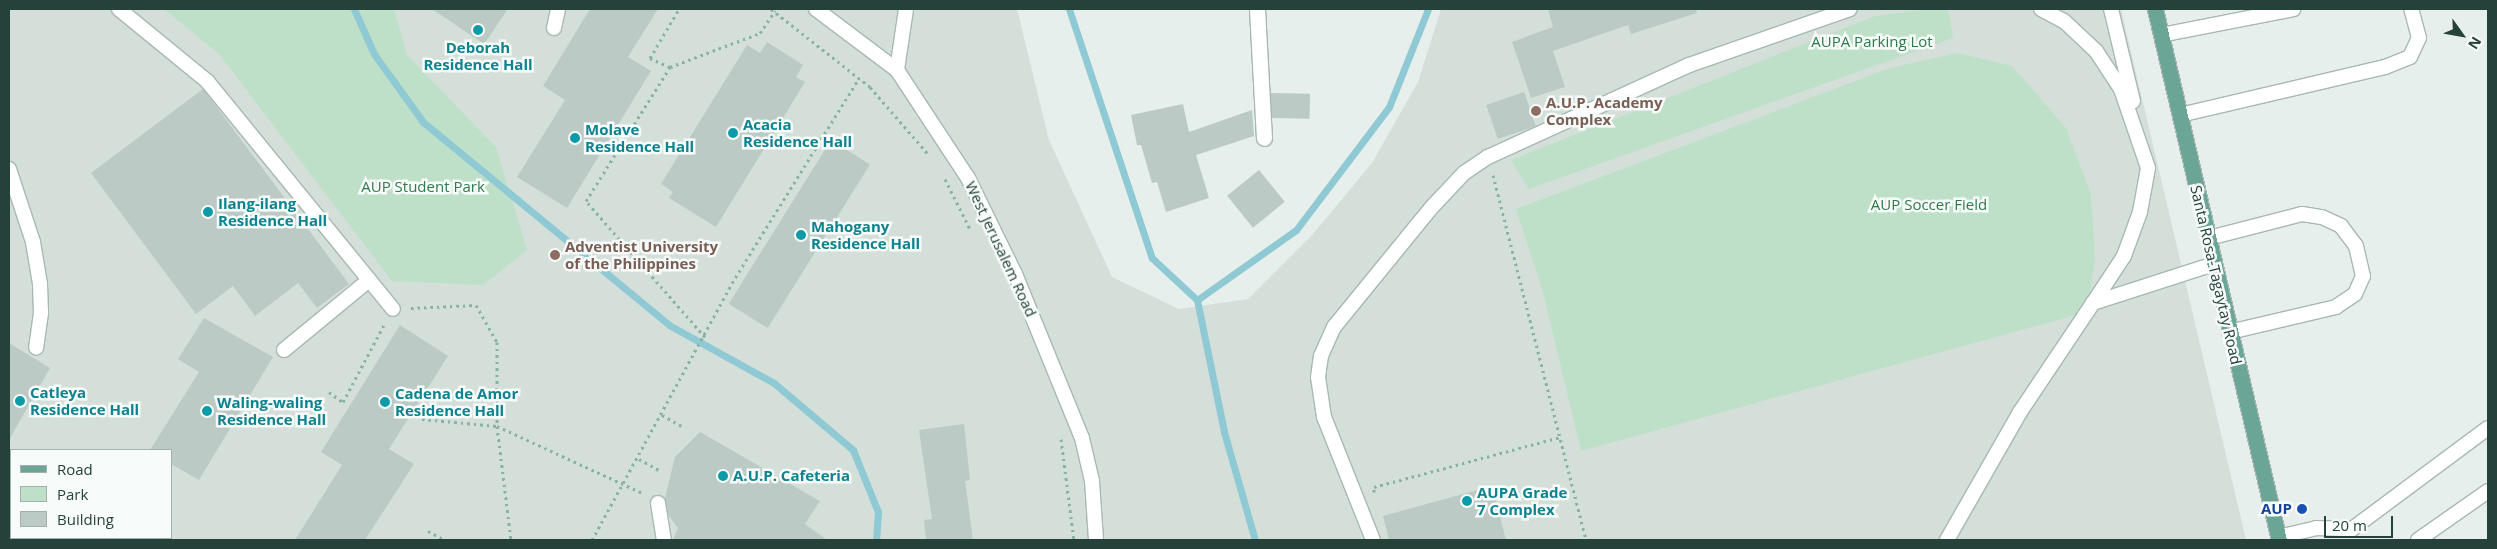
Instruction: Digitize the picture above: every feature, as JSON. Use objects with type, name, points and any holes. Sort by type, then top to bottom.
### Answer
[{"type":"main road","name":"Santa Rosa-Tagaytay Road","points":[[2155,9],[2278,539]]},
{"type":"street","points":[[1258,9],[1264,138]]},
{"type":"lane","points":[[119,9],[207,81],[393,309]]},
{"type":"lane","points":[[554,28],[558,9]]},
{"type":"lane","name":"West Jerusalem Road","points":[[816,9],[897,70],[968,178],[1015,274],[1082,438],[1092,481],[1096,540]]},
{"type":"lane","points":[[897,70],[906,9]]},
{"type":"lane","points":[[1373,540],[1324,417],[1318,377],[1321,356],[1334,328],[1432,207],[1464,173],[1488,157],[1689,65],[1850,9]]},
{"type":"lane","points":[[2041,9],[2064,21],[2096,51],[2121,89],[2148,168]]},
{"type":"lane","points":[[1947,540],[2020,412],[2124,256],[2140,212],[2148,168],[2112,9]]},
{"type":"lane","points":[[2161,35],[2294,9]]},
{"type":"lane","points":[[2180,115],[2385,67],[2410,57],[2419,38],[2411,9]]},
{"type":"lane","points":[[9,170],[33,242],[40,284],[36,348]]},
{"type":"lane","points":[[2209,238],[2302,214],[2322,217],[2341,226],[2356,246],[2363,276],[2355,294],[2336,307],[2229,332]]},
{"type":"lane","points":[[2093,303],[2214,264]]},
{"type":"lane","points":[[284,350],[369,280]]},
{"type":"lane","points":[[2278,539],[2316,528],[2354,534],[2488,428]]},
{"type":"lane","points":[[2418,540],[2488,491]]},
{"type":"lane","points":[[658,503],[664,540]]},
{"type":"path","points":[[670,67],[650,58],[679,9]]},
{"type":"path","points":[[705,337],[586,201],[670,67],[760,33],[773,10],[870,87],[932,158]]},
{"type":"path","points":[[592,540],[639,459],[732,283],[859,78]]},
{"type":"path","points":[[1488,157],[1586,540]]},
{"type":"path","points":[[942,174],[973,235]]},
{"type":"path","points":[[329,392],[343,402],[393,309],[476,305],[497,342],[497,426],[511,540]]},
{"type":"path","points":[[662,415],[685,428]]},
{"type":"path","points":[[422,419],[497,426],[645,494]]},
{"type":"path","points":[[1058,431],[1074,540]]},
{"type":"path","points":[[1374,496],[1374,487],[1560,437]]},
{"type":"path","points":[[639,459],[659,470]]},
{"type":"path","points":[[428,531],[445,540]]},
{"type":"shaded area","name":"Adventist University of the Philippines","points":[[9,9],[1017,9],[1049,140],[1112,277],[1179,309],[1248,299],[1313,234],[1372,163],[1418,82],[1441,9],[2121,9],[2246,540],[9,540]]},
{"type":"green space","name":"AUP Student Park","points":[[164,9],[394,9],[407,55],[496,147],[527,250],[483,285],[392,281],[219,54]]},
{"type":"green space","name":"AUPA Parking Lot","points":[[1927,9],[1948,9],[1953,38],[1529,189],[1511,160],[1875,16]]},
{"type":"green space","name":"AUP Soccer Field","points":[[1957,53],[2012,66],[2066,128],[2091,194],[2095,260],[2087,312],[1581,451],[1543,292],[1516,209],[1890,68]]},
{"type":"green space","points":[[18,539],[107,539],[107,540]]},
{"type":"building","name":"Deborah Residence Hall","points":[[432,9],[508,9],[484,44]]},
{"type":"building","name":"Molave Residence Hall","points":[[590,9],[658,9],[628,57],[651,71],[567,208],[517,177],[565,100],[543,86]]},
{"type":"building","points":[[1548,9],[1696,9],[1697,13],[1631,34],[1628,25],[1553,51],[1565,87],[1531,98],[1512,42],[1553,27]]},
{"type":"building","name":"Acacia Residence Hall","points":[[767,42],[803,65],[796,77],[805,82],[716,227],[669,198],[673,192],[661,184],[747,45],[760,53]]},
{"type":"building","name":"Ilang-ilang Residence Hall","points":[[203,89],[349,284],[317,308],[298,283],[255,316],[233,286],[196,314],[91,173]]},
{"type":"building","points":[[1524,92],[1536,126],[1498,139],[1486,105]]},
{"type":"building","points":[[1271,93],[1310,94],[1310,119],[1271,118]]},
{"type":"building","points":[[1183,104],[1189,132],[1252,110],[1254,136],[1196,155],[1209,198],[1166,212],[1157,182],[1152,183],[1141,145],[1137,145],[1131,115]]},
{"type":"building","name":"Mahogany Residence Hall","points":[[831,140],[870,164],[768,328],[729,304]]},
{"type":"building","points":[[1259,170],[1285,202],[1253,228],[1227,196]]},
{"type":"building","name":"Waling-waling Residence Hall","points":[[204,318],[273,357],[199,480],[172,465],[172,449],[151,449],[199,372],[178,359]]},
{"type":"building","name":"Cadena de Amor Residence Hall","points":[[400,325],[448,356],[389,449],[414,464],[365,540],[295,540],[342,465],[321,452]]},
{"type":"building","name":"Catleya Residence Hall","points":[[9,343],[50,368],[9,440]]},
{"type":"building","points":[[964,424],[970,480],[965,481],[973,540],[926,540],[924,520],[932,519],[919,430]]},
{"type":"building","name":"A.U.P. Cafeteria","points":[[700,432],[820,501],[805,524],[827,540],[673,540],[678,528],[669,516],[665,498],[675,457]]},
{"type":"building","name":"AUPA Grade 7 Complex","points":[[1492,486],[1506,540],[1389,540],[1383,516]]},
{"type":"waterway","points":[[354,9],[374,54],[423,122],[669,325],[774,383],[853,450],[878,512],[876,540]]},
{"type":"waterway","points":[[1069,9],[1152,258],[1197,300],[1224,432],[1255,540]]},
{"type":"waterway","points":[[1197,300],[1296,230],[1389,107],[1428,9]]},
{"type":"place","name":"Deborah Residence Hall","points":[[478,30]]},
{"type":"place","name":"A.U.P. Academy Complex","points":[[1536,111]]},
{"type":"place","name":"Acacia Residence Hall","points":[[733,133]]},
{"type":"place","name":"Molave Residence Hall","points":[[575,138]]},
{"type":"place","name":"Ilang-ilang Residence Hall","points":[[208,212]]},
{"type":"place","name":"Mahogany Residence Hall","points":[[801,235]]},
{"type":"place","name":"Adventist University of the Philippines","points":[[555,255]]},
{"type":"place","name":"Catleya Residence Hall","points":[[20,401]]},
{"type":"place","name":"Cadena de Amor Residence Hall","points":[[385,402]]},
{"type":"place","name":"Waling-waling Residence Hall","points":[[207,411]]},
{"type":"place","name":"A.U.P. Cafeteria","points":[[723,476]]},
{"type":"place","name":"AUPA Grade 7 Complex","points":[[1467,501]]},
{"type":"place","name":"AUP","points":[[2302,509]]}]
